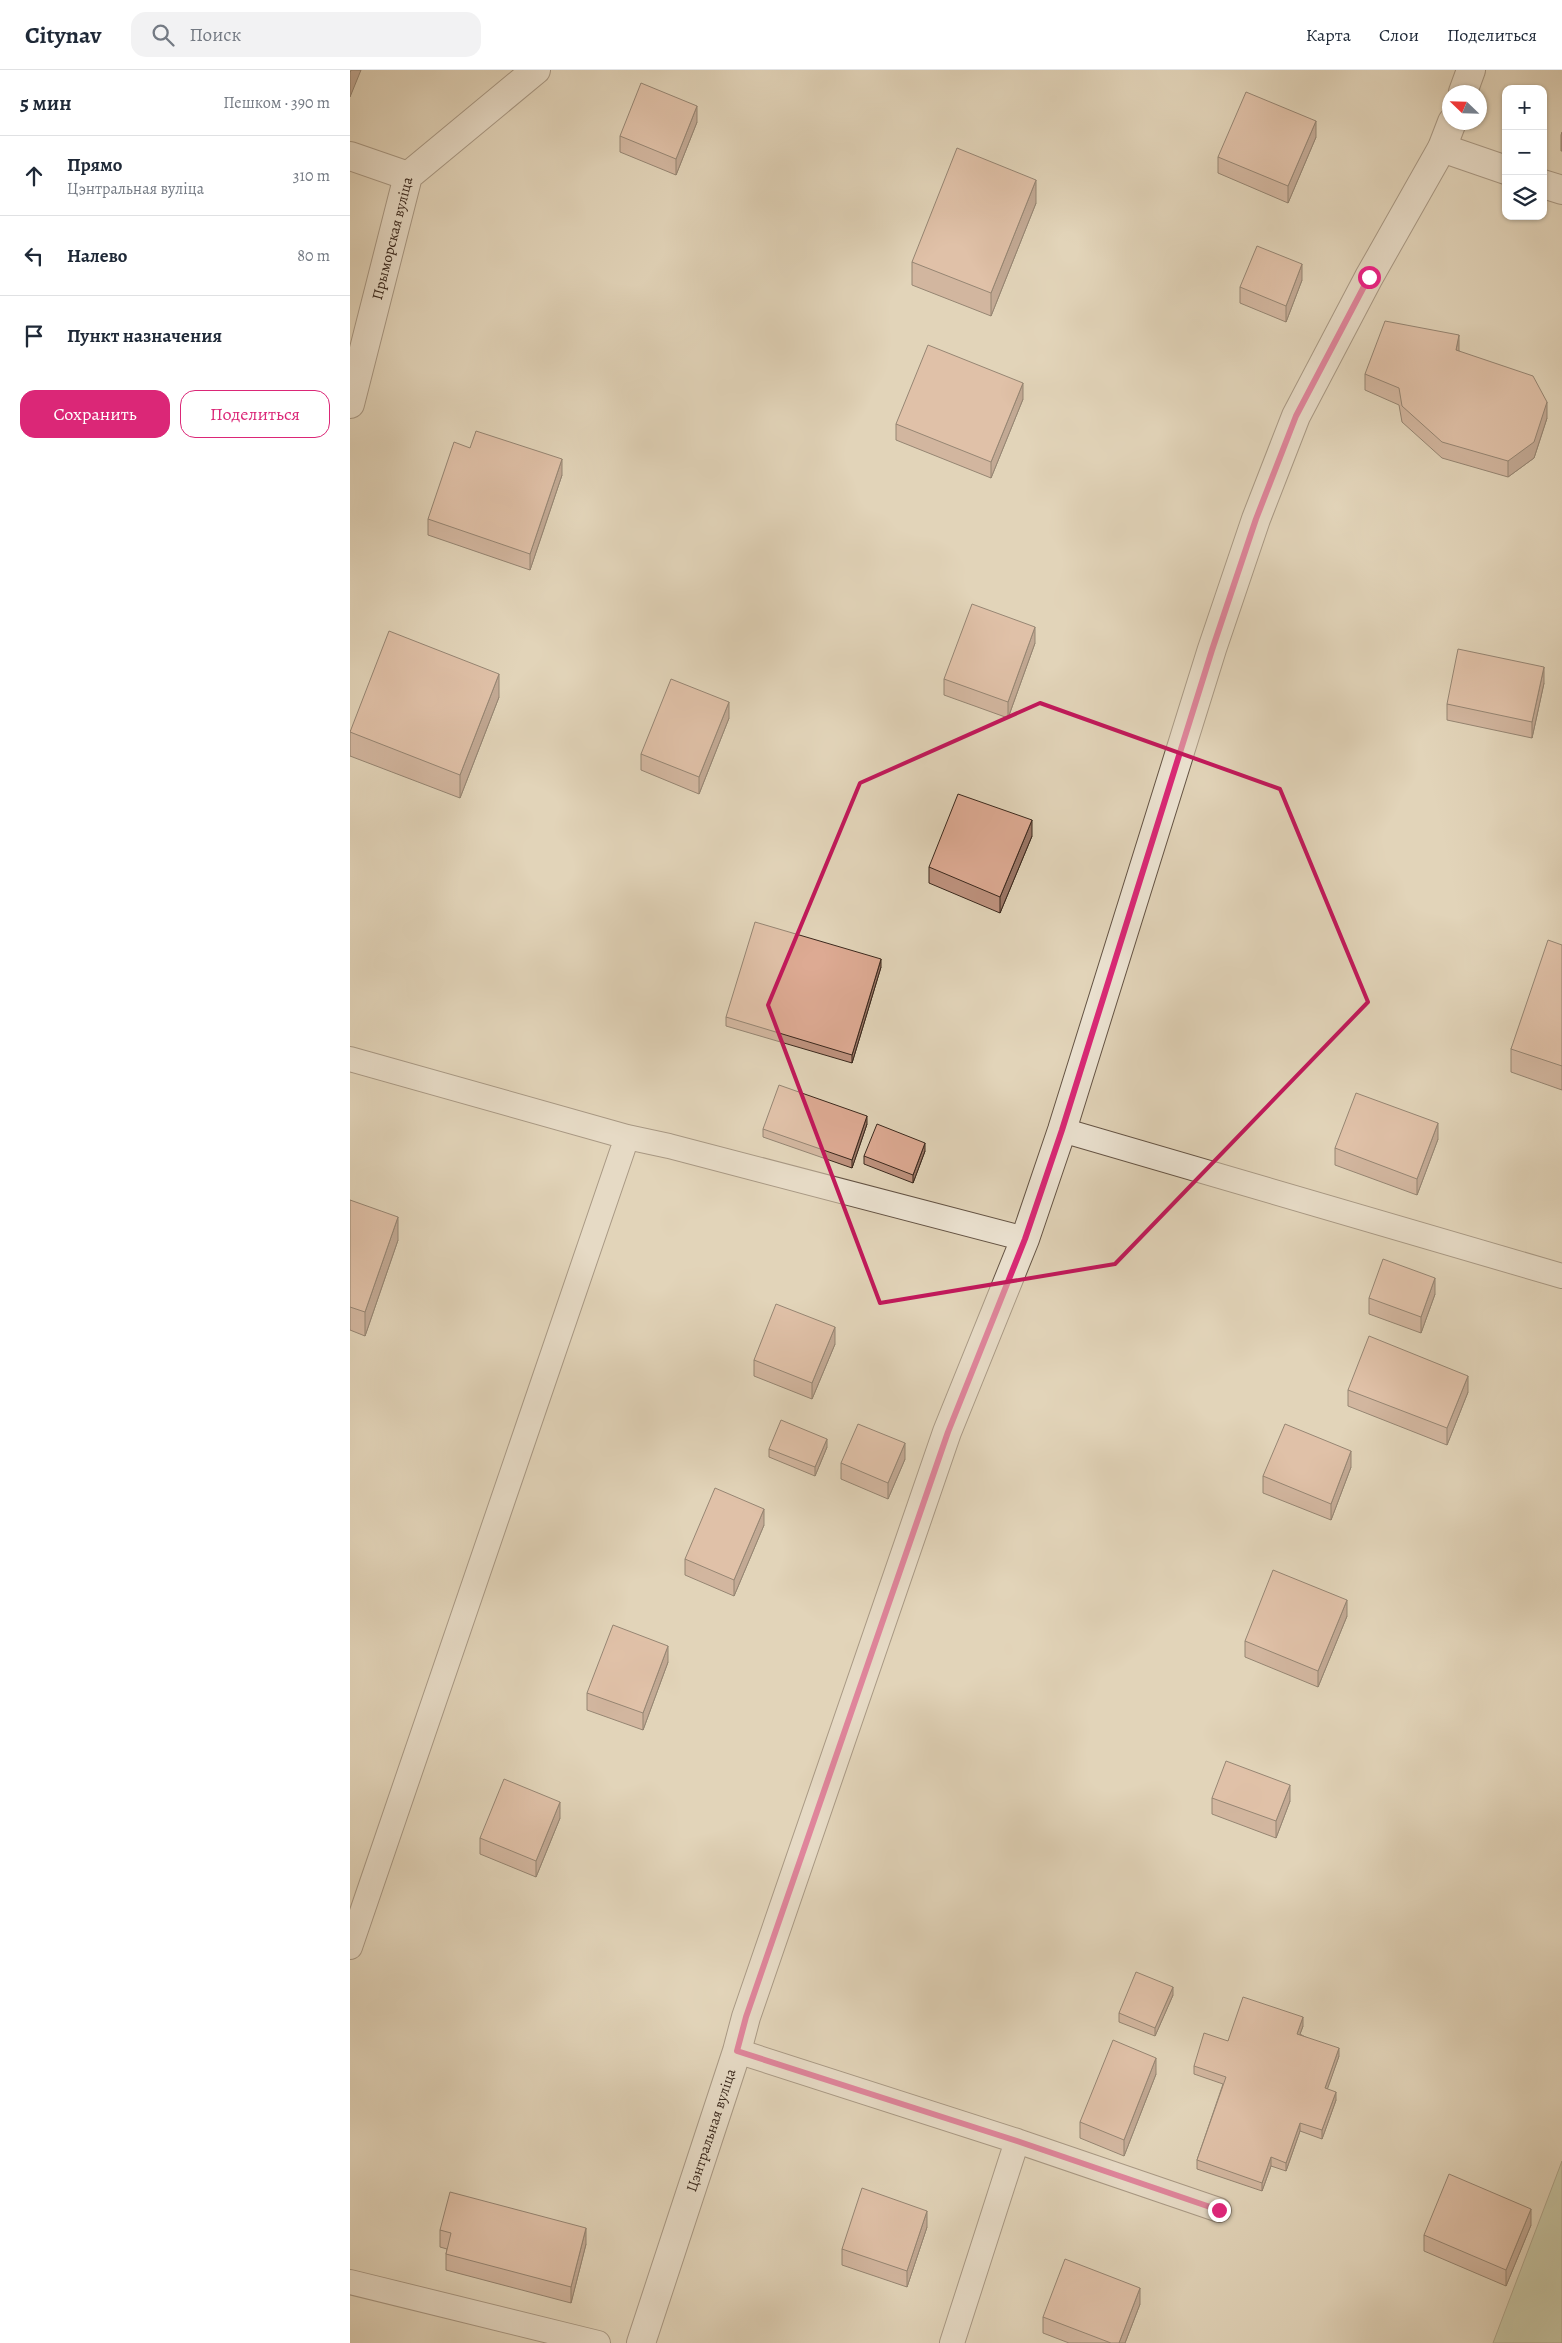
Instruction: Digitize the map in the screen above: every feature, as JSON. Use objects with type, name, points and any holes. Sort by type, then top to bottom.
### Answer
[{"type":"street","name":"Прыморская вуліца","points":[[350,404],[408,176],[536,70]]},
{"type":"street","points":[[1466,85],[1471,70]]},
{"type":"street","name":"Цэнтральная вуліца","points":[[641,2343],[737,2051],[746,2017],[948,1432],[1025,1239],[1062,1130],[1212,650],[1271,482],[1300,408],[1369,277],[1442,148],[1449,130]]},
{"type":"street","points":[[1442,148],[1502,169]]},
{"type":"street","points":[[350,156],[408,176]]},
{"type":"street","points":[[1547,185],[1562,190]]},
{"type":"lane","points":[[350,1059],[627,1138],[669,1146],[1025,1239]]},
{"type":"lane","points":[[1062,1130],[1562,1276]]},
{"type":"lane","points":[[350,1947],[627,1138]]},
{"type":"lane","points":[[737,2051],[1017,2141],[1219,2210]]},
{"type":"lane","points":[[952,2343],[1017,2141]]},
{"type":"lane","points":[[350,2282],[598,2343]]},
{"type":"highlighted area","points":[[1040,703],[1280,789],[1368,1002],[1115,1264],[880,1303],[768,1005],[860,783]]},
{"type":"green space","points":[[1562,2161],[1562,2343],[1493,2343]]},
{"type":"building","points":[[641,83],[697,106],[676,159],[620,136]]},
{"type":"building","points":[[1246,92],[1316,121],[1288,186],[1218,157]]},
{"type":"building","points":[[957,148],[1036,180],[991,293],[912,262]]},
{"type":"building","points":[[1257,246],[1302,264],[1286,306],[1240,287]]},
{"type":"building","points":[[1385,321],[1459,335],[1456,350],[1533,376],[1547,402],[1534,442],[1508,461],[1442,442],[1402,406],[1399,388],[1365,374]]},
{"type":"building","points":[[928,345],[1023,383],[991,462],[896,424]]},
{"type":"building","points":[[476,431],[562,459],[530,554],[428,519],[454,442],[470,448]]},
{"type":"building","points":[[972,604],[1035,627],[1008,702],[944,679]]},
{"type":"building","points":[[389,631],[499,674],[460,775],[350,732]]},
{"type":"building","points":[[1458,649],[1544,667],[1532,722],[1447,704]]},
{"type":"building","points":[[671,679],[729,702],[699,777],[641,754]]},
{"type":"building","points":[[958,794],[1032,820],[1000,897],[929,867]]},
{"type":"building","points":[[755,922],[881,959],[852,1055],[726,1017]]},
{"type":"building","points":[[1548,940],[1562,945],[1562,1066],[1511,1049]]},
{"type":"building","points":[[779,1085],[867,1116],[852,1160],[763,1129]]},
{"type":"building","points":[[1356,1093],[1438,1123],[1417,1179],[1335,1148]]},
{"type":"building","points":[[877,1124],[925,1143],[913,1175],[864,1156]]},
{"type":"building","points":[[350,1200],[398,1217],[365,1312],[350,1307]]},
{"type":"building","points":[[1383,1259],[1435,1278],[1421,1317],[1369,1298]]},
{"type":"building","points":[[776,1304],[835,1327],[812,1383],[754,1360]]},
{"type":"building","points":[[1369,1336],[1468,1376],[1447,1428],[1348,1390]]},
{"type":"building","points":[[781,1420],[827,1439],[815,1467],[769,1449]]},
{"type":"building","points":[[858,1424],[905,1443],[888,1483],[841,1463]]},
{"type":"building","points":[[1285,1424],[1351,1451],[1331,1504],[1263,1476]]},
{"type":"building","points":[[715,1488],[764,1509],[734,1580],[685,1559]]},
{"type":"building","points":[[1273,1570],[1347,1600],[1318,1671],[1245,1641]]},
{"type":"building","points":[[613,1625],[668,1646],[643,1713],[587,1693]]},
{"type":"building","points":[[1226,1761],[1290,1785],[1276,1821],[1212,1798]]},
{"type":"building","points":[[504,1779],[560,1802],[536,1861],[480,1838]]},
{"type":"building","points":[[1136,1972],[1173,1987],[1155,2028],[1119,2013]]},
{"type":"building","points":[[1243,1997],[1303,2017],[1297,2034],[1339,2048],[1325,2088],[1336,2092],[1322,2130],[1300,2123],[1286,2163],[1271,2157],[1262,2183],[1197,2160],[1226,2077],[1194,2066],[1204,2033],[1228,2041]]},
{"type":"building","points":[[1113,2040],[1156,2058],[1124,2140],[1080,2122]]},
{"type":"building","points":[[1449,2174],[1531,2209],[1506,2270],[1424,2235]]},
{"type":"building","points":[[862,2188],[927,2211],[907,2271],[842,2249]]},
{"type":"building","points":[[450,2192],[586,2228],[571,2287],[446,2254],[451,2233],[440,2230]]},
{"type":"building","points":[[1065,2259],[1140,2288],[1119,2343],[1111,2343],[1043,2317]]},
{"type":"route","points":[[1219,2210],[1017,2141],[737,2051],[746,2017],[948,1432],[1025,1239],[1062,1130],[1212,650],[1256,519],[1296,416],[1369,277]]}]
